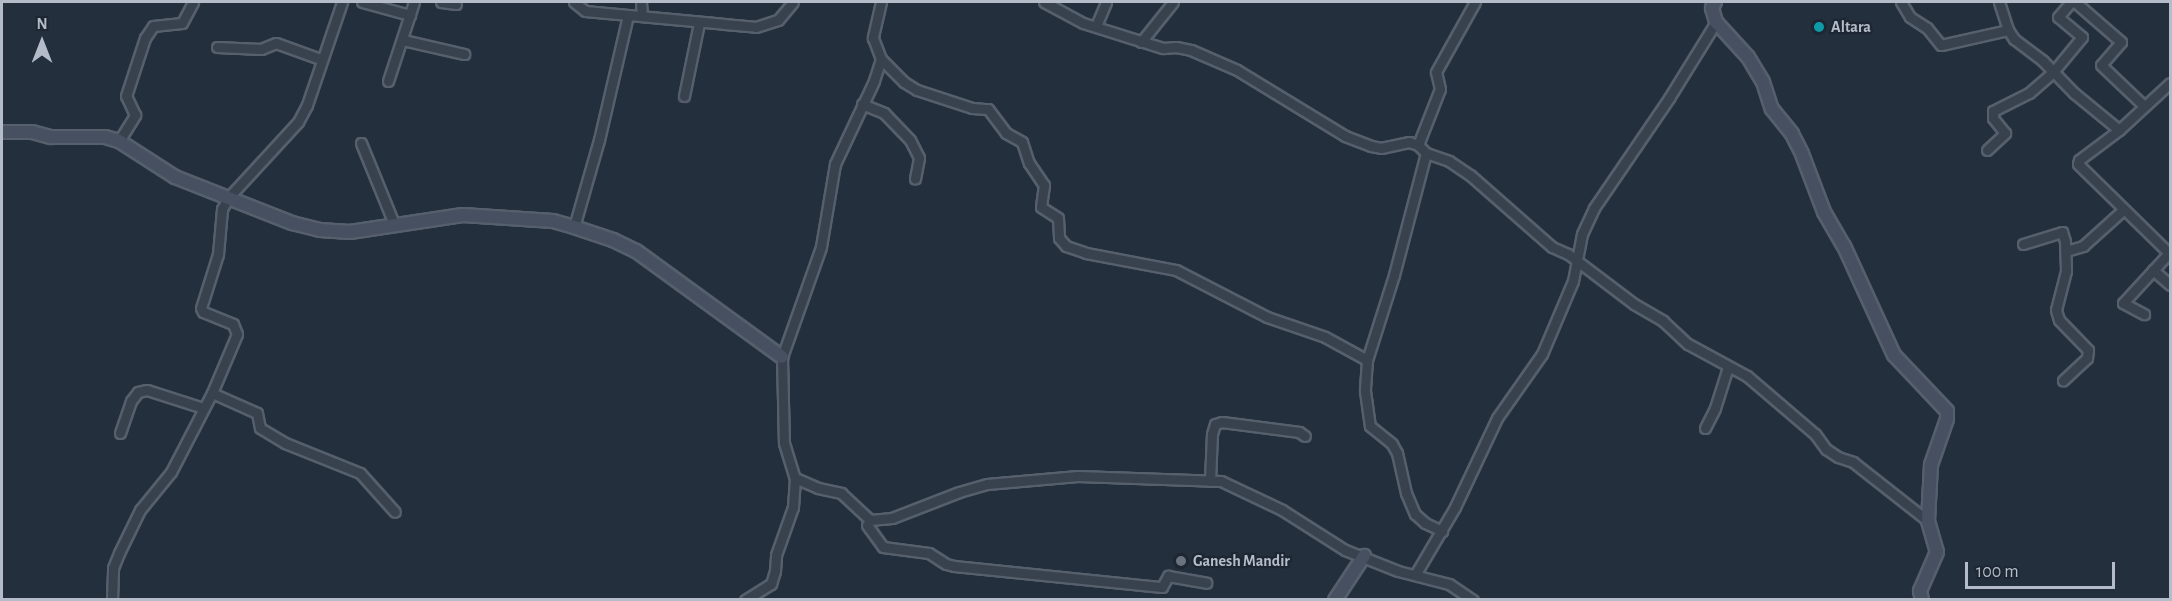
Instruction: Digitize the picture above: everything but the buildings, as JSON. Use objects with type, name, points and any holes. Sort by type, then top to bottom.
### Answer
[{"type":"street","points":[[119,141],[135,115],[126,96],[145,38],[153,26],[182,23],[193,2]]},
{"type":"street","points":[[112,600],[113,568],[119,553],[140,510],[171,472],[212,393],[237,334],[233,324],[203,312],[201,308],[201,302],[214,270],[222,209],[228,198],[298,122],[307,105],[320,59],[342,2]]},
{"type":"street","points":[[362,2],[410,15]]},
{"type":"street","points":[[388,81],[414,2]]},
{"type":"street","points":[[441,2],[456,4]]},
{"type":"street","points":[[574,2],[585,11],[756,27],[778,20],[793,2]]},
{"type":"street","points":[[641,2],[642,15]]},
{"type":"street","points":[[881,2],[873,38],[881,59],[904,82],[917,90],[972,108],[988,109],[1003,130],[1022,142],[1027,150],[1029,163],[1044,185],[1040,200],[1041,207],[1058,218],[1059,238],[1066,246],[1086,253],[1176,270],[1267,317],[1325,337],[1367,360]]},
{"type":"street","points":[[1044,2],[1064,14],[1096,27],[1163,48],[1176,47],[1191,50],[1238,70],[1345,136],[1381,148],[1409,142],[1418,145],[1426,153],[1449,160],[1470,175],[1552,247],[1634,304],[1663,321],[1688,344],[1747,376],[1815,434],[1826,449],[1852,462],[1928,521]]},
{"type":"street","points":[[1096,27],[1106,2]]},
{"type":"street","points":[[1142,42],[1173,2]]},
{"type":"street","points":[[1418,145],[1440,89],[1436,72],[1476,2]]},
{"type":"street","points":[[1715,2],[1712,8],[1716,22],[1748,57],[1763,82],[1772,109],[1792,134],[1824,212],[1844,246],[1894,355],[1947,411],[1947,419],[1931,465],[1928,521],[1936,552],[1920,591],[1922,600]]},
{"type":"street","points":[[1901,2],[1910,16],[1927,28],[1941,45],[2008,30]]},
{"type":"street","points":[[1999,2],[2008,30],[2021,46],[2036,55],[2119,130]]},
{"type":"street","points":[[1987,150],[2005,133],[1993,118],[1993,111],[2029,93],[2053,72],[2082,38],[2058,16],[2073,2],[2121,42],[2101,65],[2144,105]]},
{"type":"street","points":[[574,227],[599,140],[628,15]]},
{"type":"street","points":[[1415,575],[1442,531],[1497,418],[1542,354],[1573,281],[1582,234],[1594,208],[1670,98],[1716,22]]},
{"type":"street","points":[[684,96],[699,23]]},
{"type":"street","points":[[403,40],[464,54]]},
{"type":"street","points":[[217,47],[261,49],[276,43],[320,59]]},
{"type":"street","points":[[746,600],[771,584],[776,571],[777,549],[793,507],[795,478],[784,443],[782,357],[821,247],[835,164],[861,104],[874,81],[881,59]]},
{"type":"street","points":[[2144,315],[2125,307],[2123,303],[2169,253],[2078,164],[2079,160],[2119,130],[2170,83]]},
{"type":"street","points":[[861,104],[884,113],[910,140],[919,158],[915,179]]},
{"type":"street","points":[[2,132],[32,132],[51,137],[105,137],[119,141],[175,177],[292,223],[320,230],[350,232],[463,215],[553,221],[574,227],[595,236],[613,240],[636,251],[782,357]]},
{"type":"street","points":[[361,143],[394,224]]},
{"type":"street","points":[[1426,153],[1394,275],[1367,360],[1365,391],[1370,426],[1392,444],[1397,453],[1406,493],[1415,514],[1425,523],[1442,531]]},
{"type":"street","points":[[2066,251],[2083,246],[2123,210]]},
{"type":"street","points":[[2023,244],[2062,232],[2066,251],[2066,271],[2056,310],[2059,320],[2088,350],[2087,358],[2062,380]]},
{"type":"street","points":[[2154,270],[2170,285]]},
{"type":"street","points":[[1705,428],[1715,408],[1728,367]]},
{"type":"street","points":[[120,433],[131,401],[138,392],[147,390],[203,408]]},
{"type":"street","points":[[212,393],[257,413],[261,428],[285,443],[360,473],[395,512]]},
{"type":"street","points":[[1210,481],[1212,434],[1215,424],[1222,422],[1299,432],[1305,436]]},
{"type":"street","points":[[795,478],[818,488],[841,493],[870,520],[892,518],[959,492],[987,484],[1078,476],[1221,481],[1282,510],[1328,540],[1415,575],[1449,584],[1473,600]]},
{"type":"street","points":[[867,525],[883,547],[928,553],[954,566],[1162,587],[1168,576],[1206,583]]},
{"type":"street","points":[[1335,600],[1364,556]]},
{"type":"place","name":"Altara","points":[[1819,27]]},
{"type":"place","name":"Ganesh Mandir","points":[[1181,561]]}]
